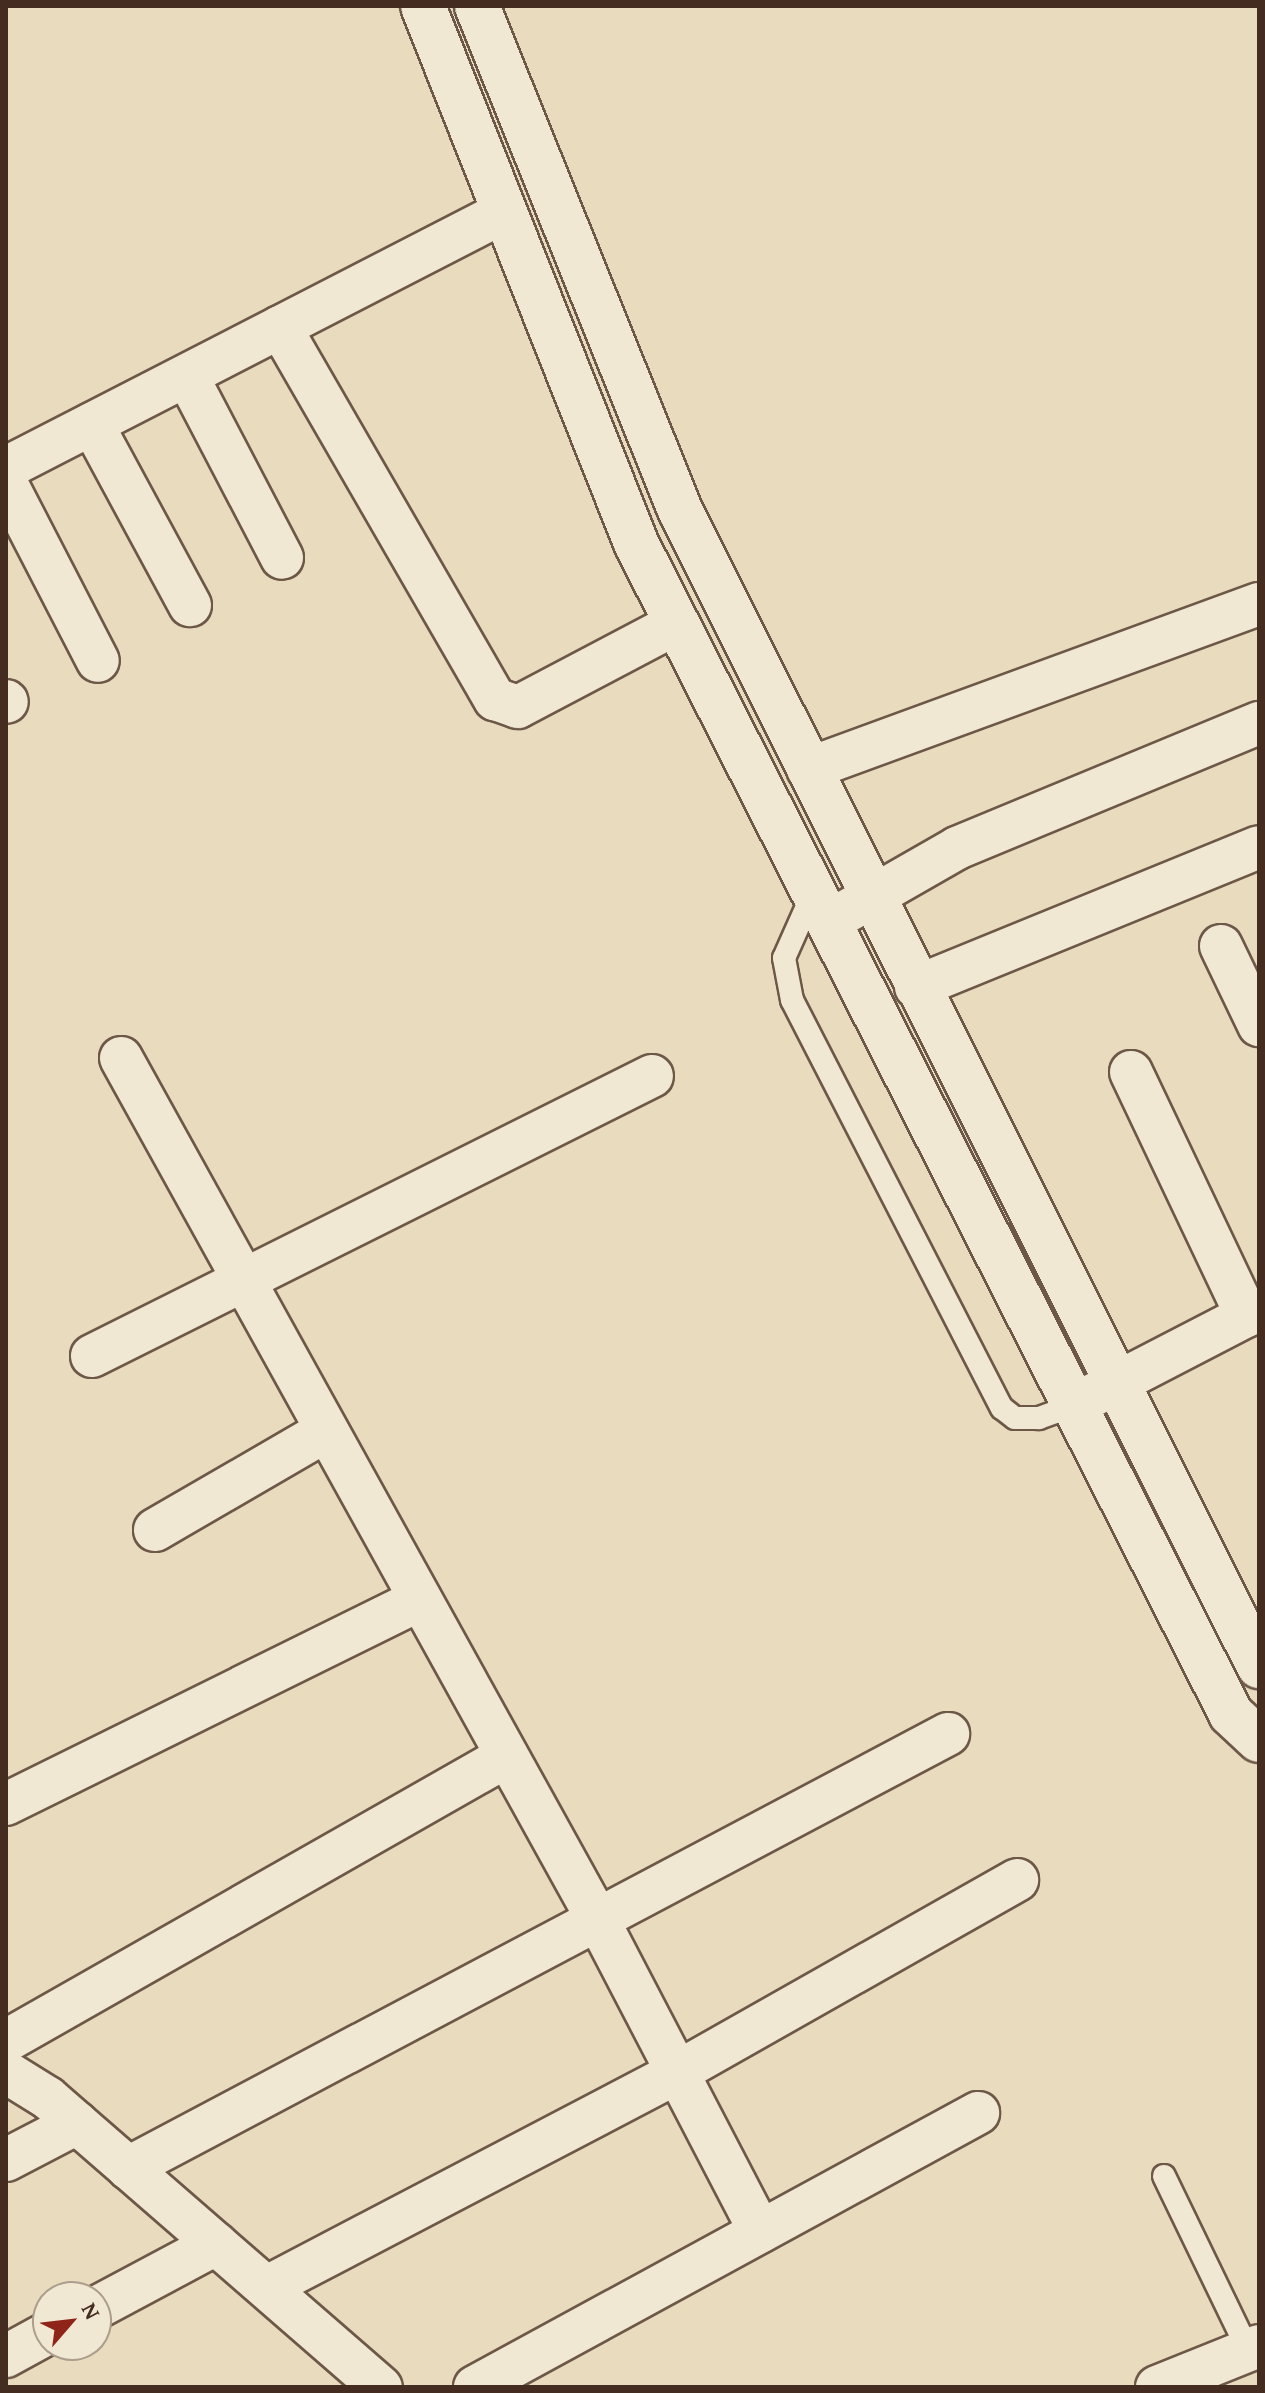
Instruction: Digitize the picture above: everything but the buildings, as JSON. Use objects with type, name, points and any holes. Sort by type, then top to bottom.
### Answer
[{"type":"street","points":[[1259,1666],[1114,1387],[873,894],[680,510],[480,13],[430,22],[636,543],[1231,1714],[1259,1740]]},
{"type":"street","points":[[6,468],[504,212]]},
{"type":"street","points":[[280,327],[495,699],[518,707],[537,700],[677,623]]},
{"type":"street","points":[[187,376],[282,558]]},
{"type":"street","points":[[92,424],[190,605]]},
{"type":"street","points":[[6,483],[98,661]]},
{"type":"street","points":[[808,769],[1259,604]]},
{"type":"street","points":[[821,907],[873,894],[957,848],[1259,723]]},
{"type":"street","points":[[916,987],[1259,847]]},
{"type":"street","points":[[1221,946],[1259,1025]]},
{"type":"street","points":[[121,1058],[598,1920],[760,2231]]},
{"type":"street","points":[[1074,1405],[1114,1387],[1253,1312],[1131,1072]]},
{"type":"street","points":[[92,1356],[246,1285],[652,1076]]},
{"type":"street","points":[[155,1530],[326,1431]]},
{"type":"street","points":[[6,1804],[420,1599]]},
{"type":"street","points":[[128,2168],[948,1734]]},
{"type":"street","points":[[62,2110],[6,2043],[507,1756]]},
{"type":"street","points":[[267,2287],[676,2073],[1017,1880]]},
{"type":"street","points":[[6,2072],[62,2110],[267,2287],[362,2382]]},
{"type":"street","points":[[6,2160],[62,2110]]},
{"type":"street","points":[[475,2387],[978,2113]]},
{"type":"street","points":[[112,2299],[216,2244]]},
{"type":"street","points":[[6,2356],[32,2342]]},
{"type":"street","points":[[1157,2387],[1254,2348]]},
{"type":"lane","points":[[821,907],[784,958],[792,1000],[1002,1408],[1015,1418],[1039,1418],[1074,1405]]},
{"type":"lane","points":[[1164,2176],[1254,2348]]}]
